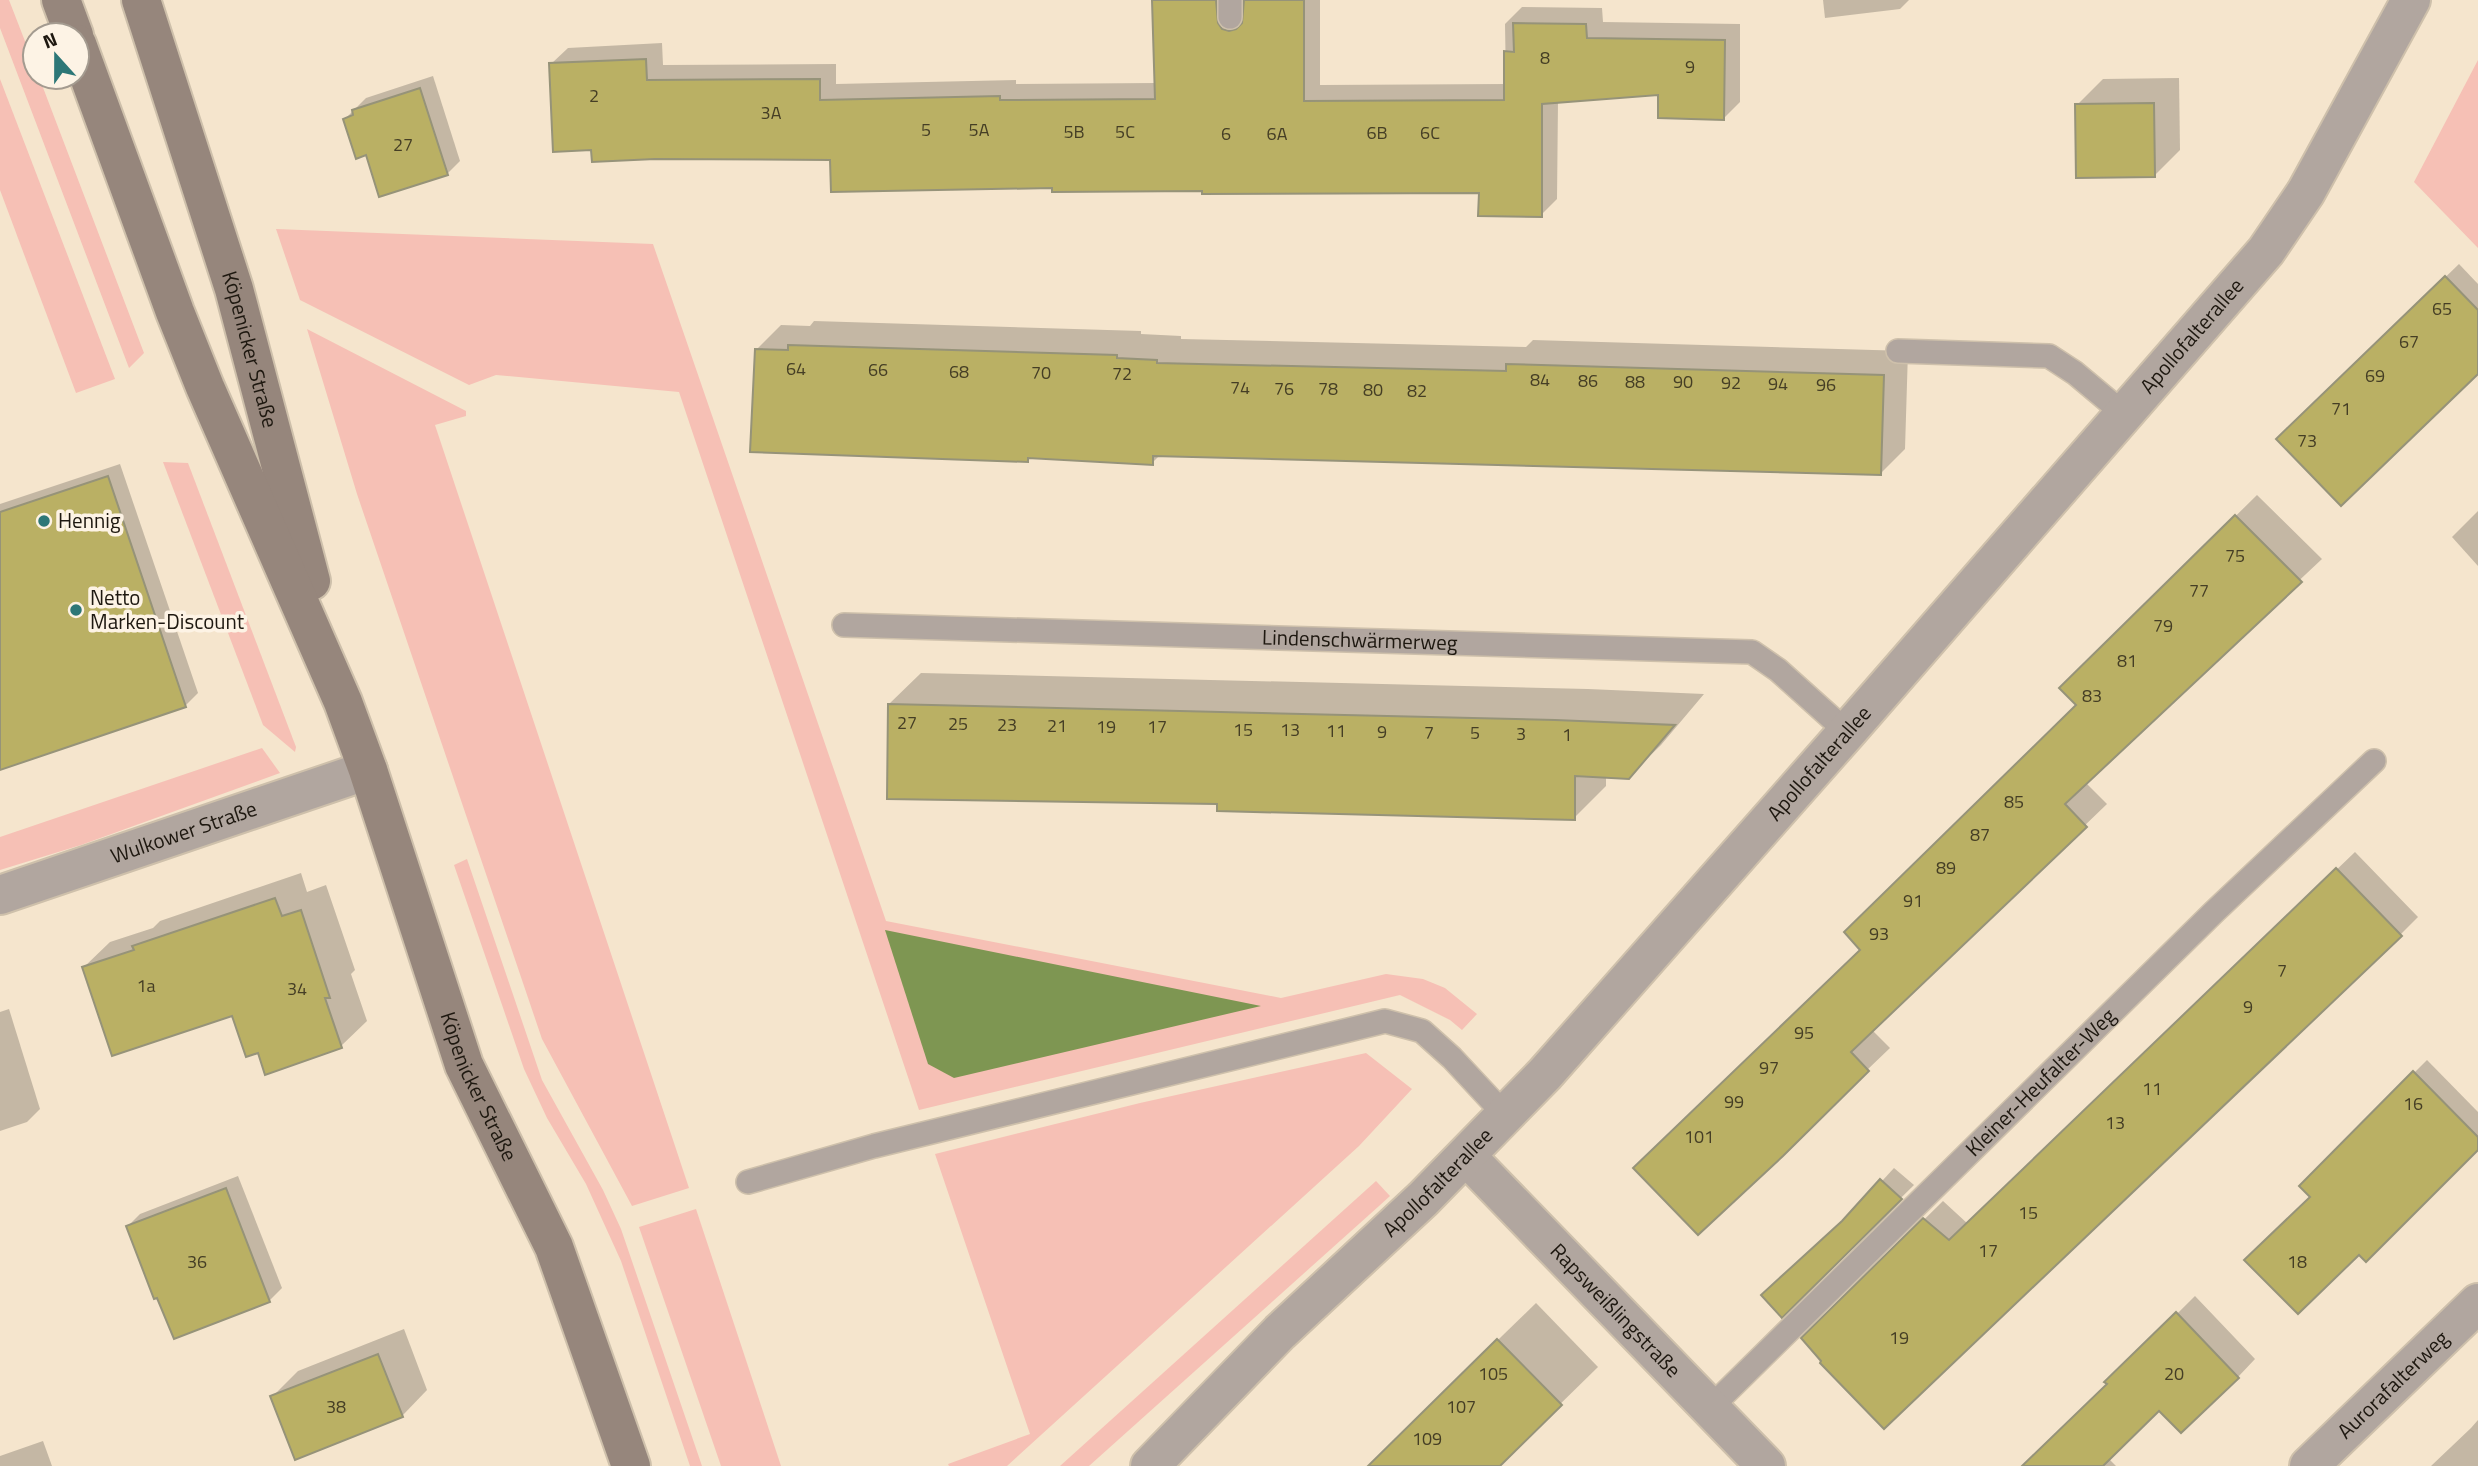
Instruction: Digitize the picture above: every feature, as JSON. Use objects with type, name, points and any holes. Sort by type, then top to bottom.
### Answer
[{"type":"main road","points":[[61,0],[69,21]]},
{"type":"main road","name":"Köpenicker Straße","points":[[141,0],[234,289],[343,702]]},
{"type":"main road","name":"Köpenicker Straße","points":[[91,82],[200,375],[343,702],[368,770],[464,1065],[554,1247],[631,1466]]},
{"type":"street","name":"Apollofalterallee","points":[[1163,1461],[1280,1332],[1466,1156],[1545,1074],[2266,251],[2306,192],[2411,0]]},
{"type":"street","name":"Wulkower Straße","points":[[0,895],[368,770]]},
{"type":"street","name":"Rapsweißlingstraße","points":[[1466,1156],[1766,1466]]},
{"type":"street","name":"Aurorafalterweg","points":[[2309,1466],[2478,1303]]},
{"type":"lane","points":[[1898,351],[2049,356],[2075,373],[2124,414]]},
{"type":"lane","name":"Lindenschwärmerweg","points":[[844,625],[1752,652],[1779,670],[1847,732]]},
{"type":"lane","name":"Kleiner-Heufalter-Weg","points":[[1710,1408],[2214,912],[2374,761]]},
{"type":"lane","points":[[748,1182],[874,1146],[1385,1021],[1422,1031],[1452,1058],[1505,1115]]},
{"type":"shaded area","points":[[0,0],[9,0],[21,31],[21,83],[0,28]]},
{"type":"shaded area","points":[[2478,60],[2478,248],[2414,182]]},
{"type":"shaded area","points":[[0,79],[115,379],[76,393],[0,190]]},
{"type":"shaded area","points":[[24,91],[44,91],[144,353],[129,368]]},
{"type":"shaded area","points":[[276,229],[653,244],[886,921],[1281,998],[1386,974],[1423,979],[1445,988],[1477,1014],[1462,1030],[1450,1020],[1400,995],[919,1110],[679,392],[496,375],[469,385],[300,300]]},
{"type":"shaded area","points":[[307,329],[466,411],[466,416],[435,425],[689,1188],[632,1206],[542,1039],[357,494]]},
{"type":"shaded area","points":[[163,462],[188,463],[296,747],[295,752],[263,725]]},
{"type":"shaded area","points":[[262,748],[280,773],[81,845],[0,870],[0,837]]},
{"type":"shaded area","points":[[467,859],[542,1080],[603,1190],[621,1229],[702,1466],[690,1466],[621,1261],[586,1184],[547,1118],[524,1069],[454,865]]},
{"type":"shaded area","points":[[885,930],[1261,1006],[954,1078],[928,1064]]},
{"type":"shaded area","points":[[1366,1053],[1412,1089],[1359,1146],[1007,1466],[949,1466],[948,1464],[1030,1434],[935,1154],[1140,1103]]},
{"type":"shaded area","points":[[1376,1181],[1390,1196],[1379,1206],[1089,1466],[1060,1466]]},
{"type":"shaded area","points":[[696,1209],[781,1466],[721,1466],[639,1227]]},
{"type":"building","points":[[1152,0],[1216,0],[1218,23],[1222,29],[1229,31],[1242,23],[1244,0],[1304,0],[1304,101],[1504,100],[1504,51],[1514,52],[1513,23],[1586,24],[1587,38],[1725,40],[1724,120],[1658,118],[1658,95],[1542,104],[1542,217],[1478,216],[1479,193],[1202,194],[1202,191],[1052,192],[1052,188],[831,192],[830,160],[655,159],[592,162],[591,150],[553,152],[549,63],[646,59],[647,80],[820,79],[820,100],[1000,96],[1000,100],[1155,99]]},
{"type":"building","points":[[420,88],[448,175],[379,197],[366,155],[356,159],[343,119],[353,115],[352,110]]},
{"type":"building","points":[[2154,103],[2155,177],[2076,178],[2075,104]]},
{"type":"building","points":[[2445,276],[2478,310],[2478,374],[2341,506],[2276,439]]},
{"type":"building","points":[[788,345],[1117,355],[1117,358],[1157,360],[1157,363],[1506,371],[1506,364],[1884,375],[1881,475],[1153,456],[1153,465],[1028,458],[1028,462],[750,452],[755,349],[788,350]]},
{"type":"building","name":"Netto Marken-Discount","points":[[108,476],[186,707],[0,770],[0,512]]},
{"type":"building","points":[[2235,515],[2302,582],[2065,804],[2087,827],[1851,1052],[1869,1071],[1698,1235],[1633,1168],[1860,950],[1844,932],[2076,705],[2059,688]]},
{"type":"building","points":[[888,704],[1675,725],[1629,779],[1575,776],[1575,820],[1217,811],[1217,804],[887,799]]},
{"type":"building","points":[[2336,868],[2402,936],[1884,1429],[1820,1363],[1801,1338],[1923,1218],[1949,1240]]},
{"type":"building","points":[[275,898],[282,916],[301,910],[330,998],[325,998],[342,1048],[265,1075],[258,1053],[246,1057],[232,1016],[112,1056],[82,967],[134,950],[132,946]]},
{"type":"building","points":[[2413,1071],[2478,1137],[2478,1150],[2366,1262],[2359,1255],[2298,1314],[2244,1260],[2310,1197],[2299,1186]]},
{"type":"building","points":[[1880,1179],[1902,1199],[1782,1318],[1761,1295],[1842,1221]]},
{"type":"building","points":[[226,1188],[270,1302],[174,1339],[157,1298],[154,1299],[126,1226]]},
{"type":"building","points":[[2176,1312],[2239,1378],[2181,1433],[2159,1411],[2103,1466],[2022,1466],[2107,1384],[2104,1382]]},
{"type":"building","points":[[1497,1339],[1562,1405],[1500,1466],[1368,1466]]},
{"type":"building","points":[[378,1354],[403,1417],[295,1460],[270,1396]]},
{"type":"place","name":"Hennig","points":[[44,521]]},
{"type":"place","name":"Netto Marken-Discount","points":[[76,610]]}]
